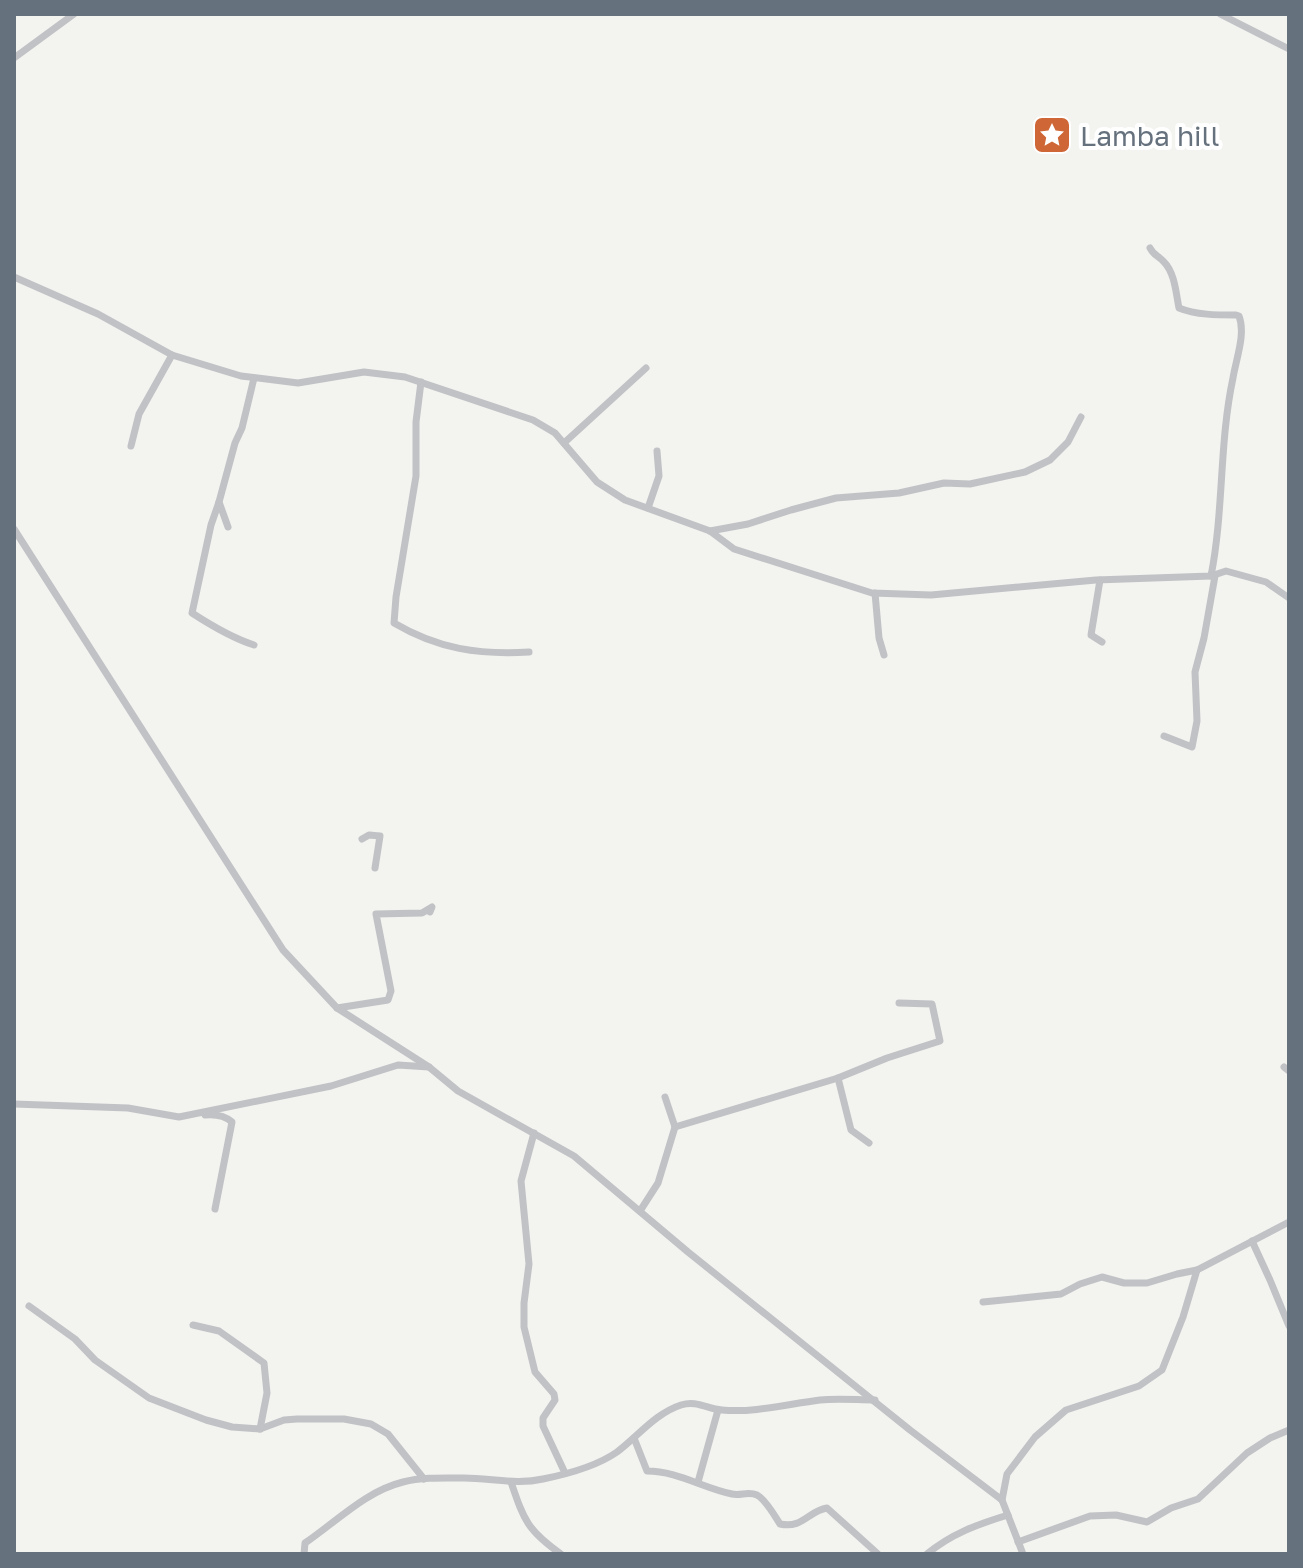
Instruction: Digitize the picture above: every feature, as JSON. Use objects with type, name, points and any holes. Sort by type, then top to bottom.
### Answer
[{"type":"street","points":[[14,58],[74,14]]},
{"type":"street","points":[[1220,14],[1289,49]]},
{"type":"street","points":[[1150,248],[1171,274],[1179,308],[1203,314],[1236,315],[1242,321],[1224,429],[1213,576],[1204,638],[1195,672],[1197,721],[1192,747],[1164,736]]},
{"type":"street","points":[[14,277],[98,314],[172,355],[241,376],[298,383],[364,372],[405,377],[533,420],[555,433],[597,482],[625,500],[710,531],[734,549],[875,593],[931,595],[1100,580],[1213,576],[1226,571],[1266,582],[1289,598]]},
{"type":"street","points":[[131,446],[139,414],[172,355]]},
{"type":"street","points":[[564,443],[646,368]]},
{"type":"street","points":[[254,378],[242,428],[211,525],[192,613],[235,639],[254,645]]},
{"type":"street","points":[[421,382],[416,422],[416,476],[394,623],[415,636],[477,653],[529,652]]},
{"type":"street","points":[[710,531],[748,524],[836,498],[899,493],[944,483],[970,484],[1025,472],[1050,460],[1068,442],[1081,417]]},
{"type":"street","points":[[648,508],[659,476],[657,451]]},
{"type":"street","points":[[219,502],[228,527]]},
{"type":"street","points":[[14,529],[283,950],[337,1008],[429,1067],[458,1091],[574,1156],[688,1252],[1002,1500],[1023,1554]]},
{"type":"street","points":[[1100,580],[1091,635],[1102,642]]},
{"type":"street","points":[[875,593],[879,638],[884,655]]},
{"type":"street","points":[[362,839],[369,835],[380,836],[375,868]]},
{"type":"street","points":[[337,1008],[388,1000],[391,991],[376,914],[422,913],[432,907],[430,912]]},
{"type":"street","points":[[675,1127],[838,1078],[940,1041],[932,1004],[899,1003]]},
{"type":"street","points":[[179,1117],[331,1086],[398,1065],[429,1067]]},
{"type":"street","points":[[838,1078],[851,1130],[869,1143]]},
{"type":"street","points":[[640,1211],[658,1183],[675,1127],[665,1097]]},
{"type":"street","points":[[14,1104],[128,1108],[179,1117],[214,1115],[227,1118],[232,1122],[215,1209]]},
{"type":"street","points":[[534,1133],[521,1181],[529,1264],[524,1327],[535,1372],[554,1394],[555,1400],[543,1418],[543,1426],[565,1473]]},
{"type":"street","points":[[983,1302],[1061,1294],[1102,1277],[1124,1283],[1147,1283],[1197,1270],[1289,1222]]},
{"type":"street","points":[[1252,1241],[1289,1326]]},
{"type":"street","points":[[1002,1500],[1007,1474],[1035,1437],[1066,1410],[1139,1386],[1162,1370],[1197,1270]]},
{"type":"street","points":[[29,1306],[75,1339],[95,1360],[149,1398],[232,1427],[260,1429],[284,1420],[297,1419],[344,1419],[371,1424],[388,1434],[424,1479]]},
{"type":"street","points":[[193,1325],[219,1331],[264,1363],[267,1393],[260,1429]]},
{"type":"street","points":[[304,1554],[305,1543],[368,1498],[401,1482],[470,1478],[511,1482],[542,1480],[589,1466],[614,1454],[667,1411],[680,1405],[694,1403],[718,1410],[748,1410],[824,1400],[875,1400]]},
{"type":"street","points":[[698,1482],[718,1410]]},
{"type":"street","points":[[1018,1542],[1090,1516],[1116,1515],[1147,1522],[1171,1508],[1198,1499],[1247,1453],[1289,1430]]},
{"type":"street","points":[[634,1438],[647,1471],[682,1476],[737,1495],[749,1493],[760,1496],[780,1524],[790,1526],[802,1522],[818,1510],[827,1508],[878,1554]]},
{"type":"street","points":[[511,1482],[530,1529],[561,1554]]},
{"type":"street","points":[[927,1554],[974,1525],[1008,1515]]},
{"type":"place","name":"Lamba hill","points":[[1052,135]]}]
